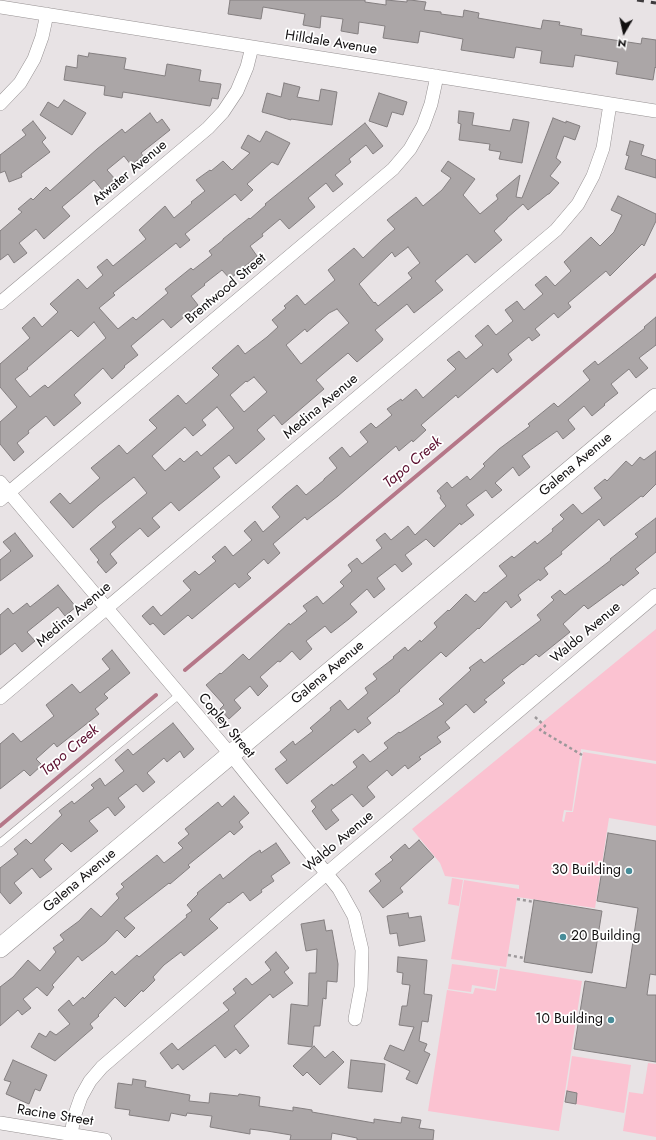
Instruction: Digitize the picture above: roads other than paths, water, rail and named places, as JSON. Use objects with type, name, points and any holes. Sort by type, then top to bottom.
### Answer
[{"type":"street","name":"Hilldale Avenue","points":[[0,7],[656,111]]},
{"type":"street","points":[[0,104],[20,83],[34,59],[42,37],[47,14]]},
{"type":"street","name":"Atwater Avenue","points":[[0,303],[208,128],[237,91],[247,67],[252,47]]},
{"type":"street","name":"Brentwood Street","points":[[5,496],[394,169],[410,149],[424,126],[431,104],[436,76]]},
{"type":"street","name":"Medina Avenue","points":[[0,698],[556,230],[578,204],[593,176],[603,148],[610,104]]},
{"type":"street","name":"Galena Avenue","points":[[0,948],[656,398]]},
{"type":"street","name":"Copley Street","points":[[0,482],[5,496],[106,608],[230,755],[339,889],[354,916],[362,950],[361,987],[355,1019]]},
{"type":"street","name":"Waldo Avenue","points":[[71,1135],[74,1116],[81,1097],[90,1081],[102,1067],[327,873],[656,595]]},
{"type":"street","name":"Racine Street","points":[[0,1123],[105,1140]]},
{"type":"lane","points":[[0,843],[179,695]]},
{"type":"waterway","name":"Tapo Creek","points":[[185,670],[656,275]]},
{"type":"waterway","name":"Tapo Creek","points":[[0,826],[156,695]]},
{"type":"railway","points":[[637,0],[656,3]]},
{"type":"place","name":"30 Building","points":[[629,871]]},
{"type":"place","name":"20 Building","points":[[563,937]]},
{"type":"place","name":"10 Building","points":[[611,1020]]}]
